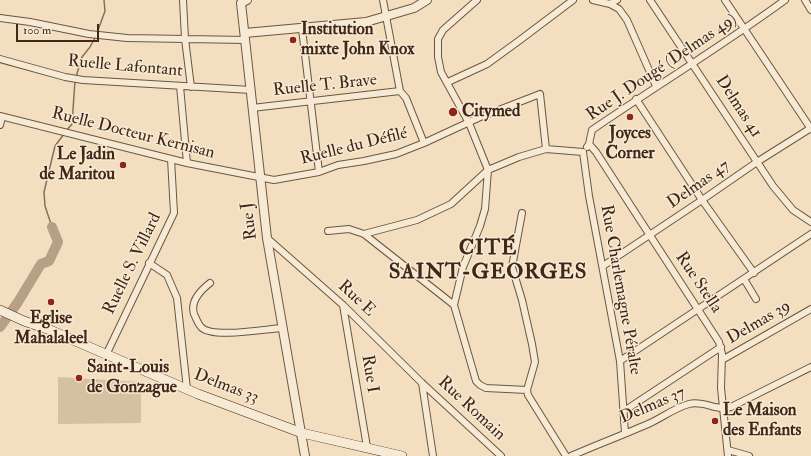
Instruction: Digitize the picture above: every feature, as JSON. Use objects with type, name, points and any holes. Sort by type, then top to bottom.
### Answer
[{"type":"main road","name":"Delmas 33","points":[[1,310],[19,319],[50,330],[187,389],[302,433],[367,447],[397,456]]},
{"type":"street","points":[[183,0],[185,39],[191,87]]},
{"type":"street","name":"Ruelle du Défilé","points":[[260,178],[274,180],[319,172],[338,165],[396,154],[424,143],[406,98],[400,91],[383,0]]},
{"type":"street","points":[[0,18],[30,22],[102,36],[185,39],[245,36],[366,22],[414,8],[427,0]]},
{"type":"street","points":[[477,0],[443,30],[438,39],[438,57],[441,72],[448,82],[469,123],[488,170],[485,209],[480,226],[463,267],[454,305],[476,381],[486,388],[527,390]]},
{"type":"street","points":[[448,82],[486,64],[573,0]]},
{"type":"street","points":[[593,0],[610,4],[619,9],[627,20],[656,86]]},
{"type":"street","points":[[610,4],[617,0]]},
{"type":"street","name":"Delmas 41","points":[[650,0],[773,186],[793,210],[811,222]]},
{"type":"street","points":[[725,0],[811,128]]},
{"type":"street","name":"Rue J. Dougé (Delmas 49)","points":[[584,152],[589,144],[592,130],[636,99],[744,30],[784,0]]},
{"type":"street","points":[[804,0],[811,10]]},
{"type":"street","name":"Rue J","points":[[243,1],[252,108],[267,238],[305,456]]},
{"type":"street","points":[[302,29],[319,172]]},
{"type":"street","name":"Ruelle Lafontant","points":[[0,60],[65,77],[83,80],[251,90]]},
{"type":"street","points":[[180,86],[187,163]]},
{"type":"street","name":"Ruelle T. Brave","points":[[252,108],[400,91]]},
{"type":"street","points":[[424,143],[478,118],[540,94],[546,149]]},
{"type":"street","points":[[636,99],[702,200],[754,273]]},
{"type":"street","points":[[0,125],[1,117]]},
{"type":"street","name":"Ruelle Docteur Kernisan","points":[[1,117],[187,163],[260,178]]},
{"type":"street","name":"Delmas 47","points":[[602,266],[649,236],[757,162],[811,128]]},
{"type":"street","name":"Rue Stella","points":[[589,144],[596,152],[719,342],[721,347],[721,382],[728,453]]},
{"type":"street","points":[[364,234],[418,220],[452,204],[488,170],[519,157],[546,149],[584,152]]},
{"type":"street","name":"Rue Charlemagne Péralte","points":[[584,152],[589,196],[620,361],[625,433]]},
{"type":"street","name":"Ruelle S. Villard","points":[[106,355],[174,213],[171,159]]},
{"type":"street","points":[[522,213],[512,267],[527,322],[535,362],[527,390],[528,395],[566,456]]},
{"type":"street","points":[[328,230],[350,229],[364,234],[454,305]]},
{"type":"street","points":[[620,361],[744,280],[811,234]]},
{"type":"street","name":"Rue E","points":[[267,238],[343,305],[422,383]]},
{"type":"street","points":[[149,263],[167,274],[177,298],[187,389]]},
{"type":"street","points":[[744,280],[756,299]]},
{"type":"street","points":[[210,283],[198,294],[193,310],[196,320],[201,328],[210,332],[221,334],[282,328]]},
{"type":"street","name":"Rue I","points":[[343,305],[367,447]]},
{"type":"street","name":"Delmas 39","points":[[722,360],[811,309]]},
{"type":"street","points":[[624,411],[721,347]]},
{"type":"street","points":[[723,408],[731,407],[811,367]]},
{"type":"street","points":[[422,383],[433,456]]},
{"type":"street","name":"Rue Romain","points":[[422,383],[501,456]]},
{"type":"street","name":"Delmas 37","points":[[571,456],[649,424],[675,409],[689,404],[700,403],[723,408]]},
{"type":"street","points":[[728,453],[749,456]]},
{"type":"shaded area","points":[[58,377],[141,382],[141,423],[58,424]]},
{"type":"waterway","points":[[97,33],[105,11],[104,0]]},
{"type":"waterway","points":[[76,77],[82,57],[96,36]]},
{"type":"waterway","points":[[66,131],[72,124],[75,81]]},
{"type":"waterway","points":[[52,227],[45,206],[44,192],[55,146],[64,134]]},
{"type":"waterway","points":[[0,327],[18,302],[41,264],[49,261],[58,242],[52,227]]},
{"type":"place","name":"Institution mixte John Knox","points":[[293,40]]},
{"type":"place","name":"Citymed","points":[[453,112]]},
{"type":"place","name":"Joyces Corner","points":[[630,117]]},
{"type":"place","name":"Le Jadin de Maritou","points":[[123,165]]},
{"type":"place","name":"Eglise Mahalaleel","points":[[51,302]]},
{"type":"place","name":"Saint-Louis de Gonzague","points":[[79,378]]},
{"type":"place","name":"Le Maison des Enfants","points":[[715,421]]},
{"type":"district","name":"CITÉ SAINT-GEORGES","points":[[488,261]]}]
